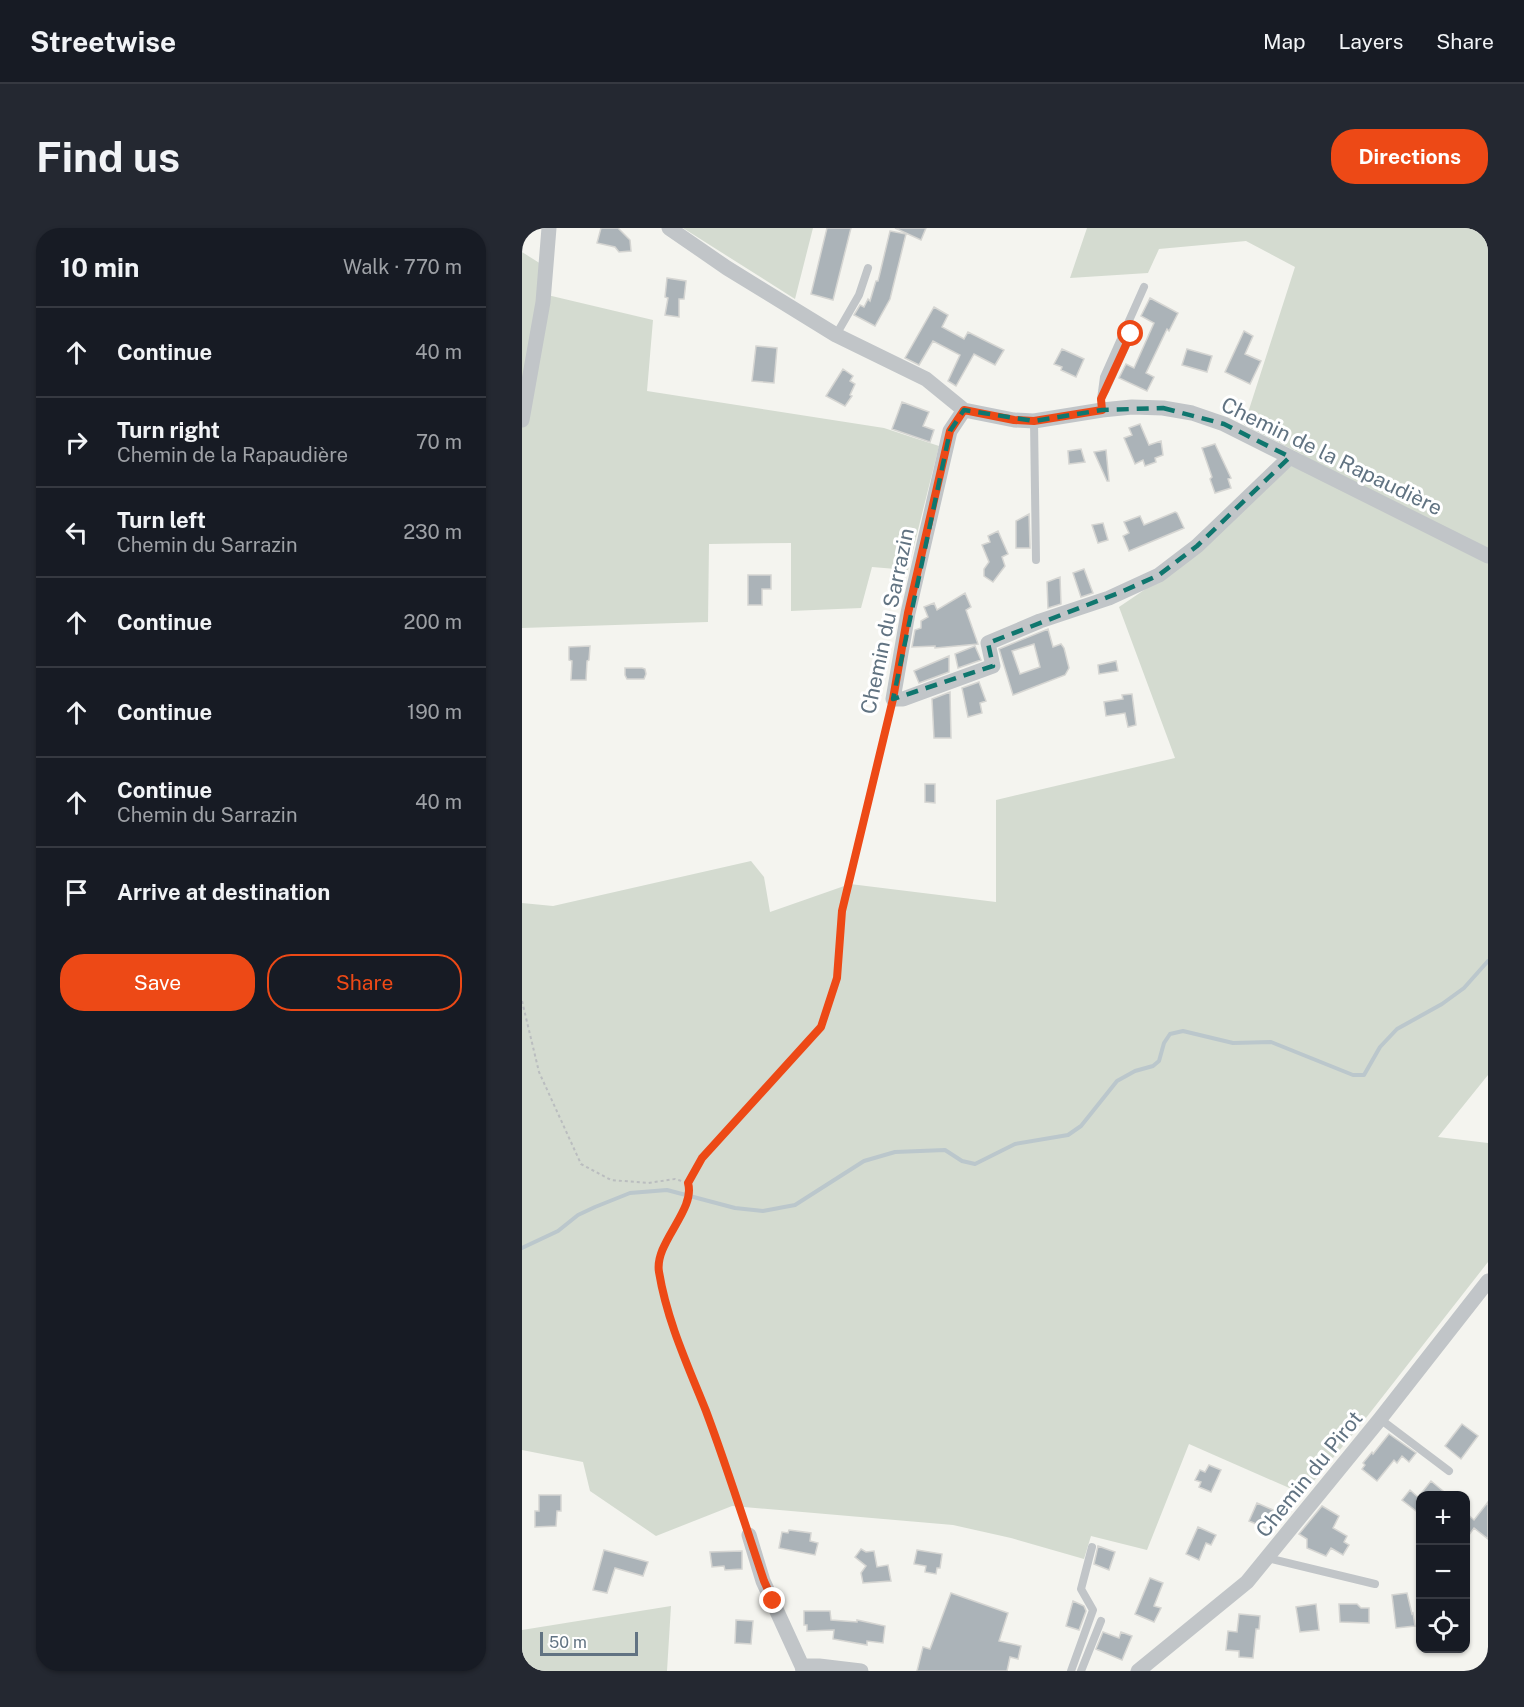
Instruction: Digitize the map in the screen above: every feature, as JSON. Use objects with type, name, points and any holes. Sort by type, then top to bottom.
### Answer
[{"type":"street","points":[[522,420],[543,302],[549,228]]},
{"type":"street","name":"Chemin de la Rapaudière","points":[[669,228],[727,268],[836,335],[926,379],[964,410],[1014,420],[1034,421],[1102,405],[1163,408],[1192,413],[1224,424],[1488,556]]},
{"type":"street","name":"Chemin du Sarrazin","points":[[893,699],[908,613],[950,431],[964,410]]},
{"type":"street","points":[[893,699],[903,699],[993,666],[988,643],[1040,621],[1109,598],[1159,574],[1197,546],[1290,457]]},
{"type":"street","name":"Chemin du Pirot","points":[[1137,1671],[1246,1582],[1380,1419],[1488,1281]]},
{"type":"street","points":[[748,1535],[764,1581],[803,1668],[819,1666],[861,1671]]},
{"type":"lane","points":[[836,335],[859,295],[868,268]]},
{"type":"lane","points":[[1102,405],[1104,377],[1144,287]]},
{"type":"lane","points":[[1102,405],[1131,334]]},
{"type":"lane","points":[[1034,421],[1036,560]]},
{"type":"lane","points":[[1380,1419],[1449,1471]]},
{"type":"lane","points":[[1071,1671],[1093,1610],[1081,1589],[1092,1547]]},
{"type":"lane","points":[[1267,1558],[1375,1584]]},
{"type":"lane","points":[[1081,1671],[1101,1621]]},
{"type":"path","name":"Chemin du Sarrazin","points":[[688,1183],[702,1158],[821,1027],[837,978],[842,911],[893,699]]},
{"type":"path","points":[[522,1000],[539,1072],[580,1164],[611,1180],[648,1183],[675,1179],[688,1183],[690,1191],[686,1203],[660,1255],[658,1270],[673,1329],[706,1413],[748,1535]]},
{"type":"highlighted area","points":[[1163,408],[1224,424],[1290,457],[1197,546],[1159,575],[988,643],[993,666],[893,699],[950,431],[964,410],[1034,421],[1102,410]]},
{"type":"shaded area","points":[[683,228],[813,228],[795,299]]},
{"type":"shaded area","points":[[1087,228],[1488,228],[1488,1075],[1438,1137],[1488,1143],[1488,1262],[1362,1423],[1303,1494],[1189,1444],[1147,1550],[1091,1536],[1084,1559],[1011,1538],[953,1525],[732,1506],[656,1536],[590,1491],[583,1462],[522,1450],[522,903],[553,906],[751,861],[764,877],[770,912],[850,884],[996,902],[996,800],[1175,758],[1119,607],[1187,561],[1303,455],[1244,425],[1295,267],[1246,241],[1159,249],[1148,273],[1070,278]]},
{"type":"shaded area","points":[[522,252],[541,264],[539,293],[653,320],[647,391],[884,428],[939,446],[908,570],[872,567],[861,608],[791,611],[791,543],[709,544],[708,622],[522,628]]},
{"type":"shaded area","points":[[671,1606],[667,1671],[522,1671],[522,1630]]},
{"type":"building","points":[[601,228],[618,228],[630,240],[631,251],[619,252],[615,247],[597,243]]},
{"type":"building","points":[[827,228],[851,228],[833,300],[811,294]]},
{"type":"building","points":[[895,228],[926,228],[921,240]]},
{"type":"building","points":[[890,231],[906,234],[890,299],[875,326],[854,315],[860,305],[864,307],[868,299],[870,301],[876,281],[878,281]]},
{"type":"building","points":[[667,278],[686,281],[684,299],[679,299],[679,317],[665,315],[668,298],[665,297]]},
{"type":"building","points":[[1150,298],[1178,313],[1169,331],[1167,329],[1146,373],[1154,377],[1147,391],[1119,378],[1126,364],[1134,368],[1154,323],[1141,316]]},
{"type":"building","points":[[934,307],[948,315],[942,327],[964,339],[968,332],[1004,350],[995,365],[974,354],[956,386],[948,381],[960,355],[933,341],[919,365],[905,358]]},
{"type":"building","points":[[1244,331],[1253,336],[1245,354],[1261,361],[1250,384],[1225,372]]},
{"type":"building","points":[[756,346],[777,348],[774,383],[752,381]]},
{"type":"building","points":[[1062,349],[1084,359],[1076,377],[1054,364]]},
{"type":"building","points":[[1187,349],[1212,356],[1207,372],[1182,365]]},
{"type":"building","points":[[843,369],[853,376],[850,381],[855,384],[850,395],[852,396],[845,406],[826,396]]},
{"type":"building","points":[[902,402],[929,412],[923,426],[934,430],[930,442],[892,429]]},
{"type":"building","points":[[1140,424],[1149,445],[1161,441],[1163,455],[1155,458],[1156,462],[1145,466],[1143,460],[1135,464],[1124,438],[1132,435],[1129,428]]},
{"type":"building","points":[[1215,444],[1231,478],[1228,479],[1231,488],[1215,493],[1202,448]]},
{"type":"building","points":[[1081,449],[1085,462],[1069,464],[1068,451]]},
{"type":"building","points":[[1106,450],[1109,481],[1094,452]]},
{"type":"building","points":[[1175,512],[1184,528],[1129,551],[1123,536],[1129,533],[1124,522],[1140,516],[1144,525]]},
{"type":"building","points":[[1029,514],[1030,548],[1016,548],[1016,521]]},
{"type":"building","points":[[1103,523],[1108,540],[1098,543],[1092,525]]},
{"type":"building","points":[[998,531],[1008,554],[1002,557],[1005,566],[993,582],[984,576],[984,569],[989,562],[982,545],[990,542],[988,536]]},
{"type":"building","points":[[1084,569],[1093,593],[1081,597],[1073,573]]},
{"type":"building","points":[[748,575],[771,575],[771,589],[762,589],[762,605],[748,605]]},
{"type":"building","points":[[1060,577],[1061,604],[1048,608],[1047,582]]},
{"type":"building","points":[[965,593],[971,607],[966,610],[978,644],[935,648],[935,646],[912,647],[915,630],[921,628],[921,621],[928,617],[924,607],[934,603],[937,610]]},
{"type":"building","points":[[1048,629],[1053,647],[1061,644],[1064,648],[1069,668],[1065,675],[1013,695],[999,649]],"holes":[[[1034,644],[1040,667],[1020,674],[1012,651]]]},
{"type":"building","points":[[590,646],[586,680],[571,680],[572,661],[569,660],[569,647]]},
{"type":"building","points":[[975,646],[981,660],[958,668],[955,654]]},
{"type":"building","points":[[949,656],[949,672],[919,683],[914,671]]},
{"type":"building","points":[[1116,661],[1118,671],[1099,674],[1098,665]]},
{"type":"building","points":[[625,668],[645,669],[644,679],[627,679]]},
{"type":"building","points":[[979,682],[986,701],[980,703],[982,713],[968,717],[962,688]]},
{"type":"building","points":[[950,692],[951,738],[934,738],[932,699]]},
{"type":"building","points":[[1132,694],[1136,725],[1128,727],[1125,713],[1106,716],[1104,702],[1123,699],[1122,695]]},
{"type":"building","points":[[925,784],[935,784],[935,803],[925,802]]},
{"type":"building","points":[[1462,1424],[1478,1436],[1461,1459],[1445,1446]]},
{"type":"building","points":[[1389,1434],[1416,1453],[1409,1462],[1402,1456],[1397,1463],[1394,1460],[1377,1481],[1362,1469],[1365,1465],[1363,1463]]},
{"type":"building","points":[[1209,1465],[1221,1470],[1211,1492],[1199,1487],[1201,1482],[1195,1480],[1200,1470],[1205,1472]]},
{"type":"building","points":[[1431,1481],[1443,1491],[1423,1491]]},
{"type":"building","points":[[1410,1490],[1416,1495],[1416,1511],[1402,1500]]},
{"type":"building","points":[[539,1495],[561,1495],[561,1511],[557,1511],[556,1526],[535,1527],[535,1511],[539,1511]]},
{"type":"building","points":[[1488,1502],[1488,1539],[1474,1528],[1470,1534],[1470,1516],[1474,1520]]},
{"type":"building","points":[[1257,1503],[1273,1510],[1266,1528],[1249,1521]]},
{"type":"building","points":[[1322,1506],[1339,1516],[1333,1528],[1347,1536],[1344,1542],[1349,1545],[1343,1555],[1331,1548],[1326,1556],[1307,1548],[1307,1539],[1299,1534]]},
{"type":"building","points":[[1198,1527],[1216,1535],[1211,1545],[1206,1543],[1199,1560],[1186,1554]]},
{"type":"building","points":[[789,1530],[811,1533],[810,1541],[818,1543],[815,1555],[779,1548],[782,1532],[788,1533]]},
{"type":"building","points":[[1098,1546],[1115,1552],[1109,1570],[1094,1564]]},
{"type":"building","points":[[861,1549],[866,1552],[874,1551],[877,1567],[888,1565],[891,1581],[863,1583],[861,1573],[866,1566],[855,1557]]},
{"type":"building","points":[[604,1550],[648,1562],[643,1576],[615,1568],[607,1593],[593,1590]]},
{"type":"building","points":[[917,1550],[942,1554],[940,1568],[937,1568],[936,1574],[925,1572],[926,1566],[914,1564]]},
{"type":"building","points":[[742,1551],[742,1569],[725,1570],[724,1566],[712,1567],[710,1552]]},
{"type":"building","points":[[1150,1578],[1163,1583],[1154,1606],[1161,1608],[1154,1622],[1135,1614]]},
{"type":"building","points":[[951,1593],[1008,1613],[999,1641],[1021,1646],[1018,1659],[1010,1657],[1007,1671],[917,1671],[923,1647],[930,1649]]},
{"type":"building","points":[[1407,1593],[1415,1626],[1396,1628],[1392,1595]]},
{"type":"building","points":[[1073,1601],[1084,1606],[1086,1611],[1079,1630],[1066,1626]]},
{"type":"building","points":[[1316,1604],[1319,1630],[1300,1632],[1296,1607]]},
{"type":"building","points":[[1339,1604],[1357,1604],[1361,1608],[1369,1608],[1369,1623],[1340,1622]]},
{"type":"building","points":[[804,1611],[830,1611],[831,1620],[857,1622],[857,1620],[885,1626],[883,1643],[867,1641],[867,1645],[833,1639],[834,1630],[807,1631],[807,1625],[804,1625]]},
{"type":"building","points":[[1239,1614],[1260,1616],[1259,1629],[1256,1629],[1253,1658],[1239,1657],[1239,1651],[1226,1650],[1228,1631],[1237,1632]]},
{"type":"building","points":[[736,1620],[753,1621],[751,1644],[735,1643]]},
{"type":"building","points":[[1103,1632],[1119,1638],[1121,1632],[1132,1636],[1122,1660],[1096,1649]]},
{"type":"waterway","points":[[522,1248],[558,1231],[578,1215],[630,1193],[667,1190],[735,1208],[763,1211],[795,1205],[864,1161],[895,1152],[945,1150],[962,1161],[975,1164],[1015,1144],[1068,1135],[1081,1126],[1117,1081],[1135,1071],[1153,1066],[1159,1061],[1164,1043],[1170,1034],[1183,1031],[1233,1043],[1271,1042],[1353,1075],[1364,1075],[1380,1047],[1397,1029],[1442,1004],[1464,988],[1488,961]]},
{"type":"route","points":[[773,1601],[706,1413],[673,1329],[658,1270],[660,1255],[686,1203],[690,1191],[688,1183],[702,1158],[821,1027],[837,978],[842,911],[893,699],[908,613],[950,431],[964,410],[1014,420],[1034,421],[1102,410],[1101,399],[1131,334]]}]
